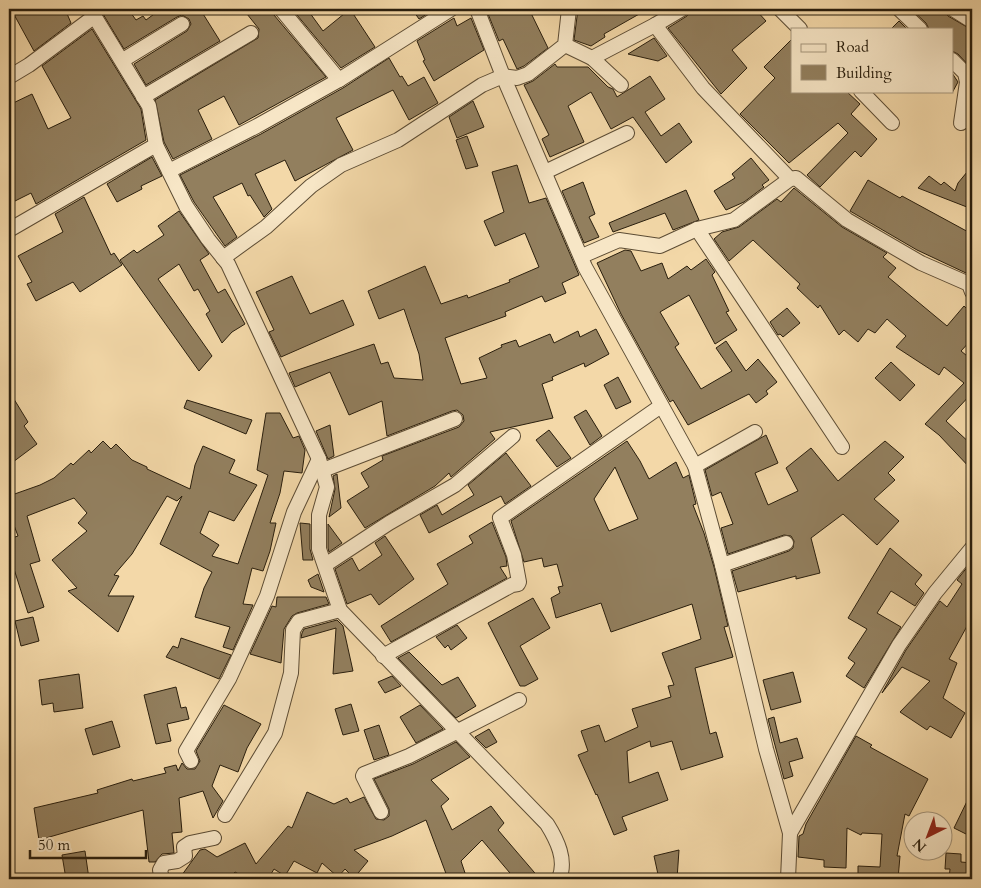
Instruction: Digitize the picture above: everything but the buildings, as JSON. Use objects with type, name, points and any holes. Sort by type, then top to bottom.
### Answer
[{"type":"street","points":[[280,9],[339,80]]},
{"type":"street","points":[[169,171],[257,126],[339,80],[451,9]]},
{"type":"street","points":[[477,9],[503,76],[582,256],[661,406],[695,466],[722,565],[766,749],[790,833],[788,879]]},
{"type":"street","points":[[224,258],[266,227],[311,186],[341,166],[398,140],[482,85],[503,76],[517,78],[528,74],[564,45],[569,9]]},
{"type":"street","points":[[592,58],[656,26],[682,9]]},
{"type":"street","points":[[780,9],[799,28]]},
{"type":"street","points":[[899,9],[919,28]]},
{"type":"street","points":[[953,9],[972,20]]},
{"type":"street","points":[[9,77],[29,65],[92,12],[123,60],[149,106],[156,145],[186,206],[208,239],[224,258],[271,352],[321,464],[327,487],[319,515],[319,549],[340,610],[547,824],[560,844],[563,870],[559,879]]},
{"type":"street","points":[[123,60],[182,24]]},
{"type":"street","points":[[656,26],[703,88],[790,179]]},
{"type":"street","points":[[144,97],[251,33]]},
{"type":"street","points":[[564,45],[592,58],[621,85]]},
{"type":"street","points":[[954,62],[965,73],[967,82],[968,109],[961,123]]},
{"type":"street","points":[[862,92],[892,123]]},
{"type":"street","points":[[545,172],[627,133]]},
{"type":"street","points":[[9,230],[156,145]]},
{"type":"street","points":[[582,256],[620,240],[660,246],[697,230],[734,220],[790,179],[796,178],[848,220],[921,263],[971,284]]},
{"type":"street","points":[[697,230],[842,448]]},
{"type":"street","points":[[383,656],[512,585],[518,584],[514,555],[500,518],[504,513],[661,406]]},
{"type":"street","points":[[192,761],[186,751],[228,679],[267,596],[294,512],[321,464],[455,418]]},
{"type":"street","points":[[695,466],[755,432]]},
{"type":"street","points":[[325,565],[389,523],[455,485],[513,436]]},
{"type":"street","points":[[722,565],[786,544]]},
{"type":"street","points":[[790,833],[899,645],[935,593],[972,548]]},
{"type":"street","points":[[225,815],[275,733],[291,673],[294,630],[299,621],[340,610]]},
{"type":"street","points":[[381,812],[363,776],[364,774],[409,756],[519,700]]},
{"type":"street","points":[[162,879],[160,870],[164,863],[177,861],[185,856],[184,847],[190,843],[214,838]]}]
